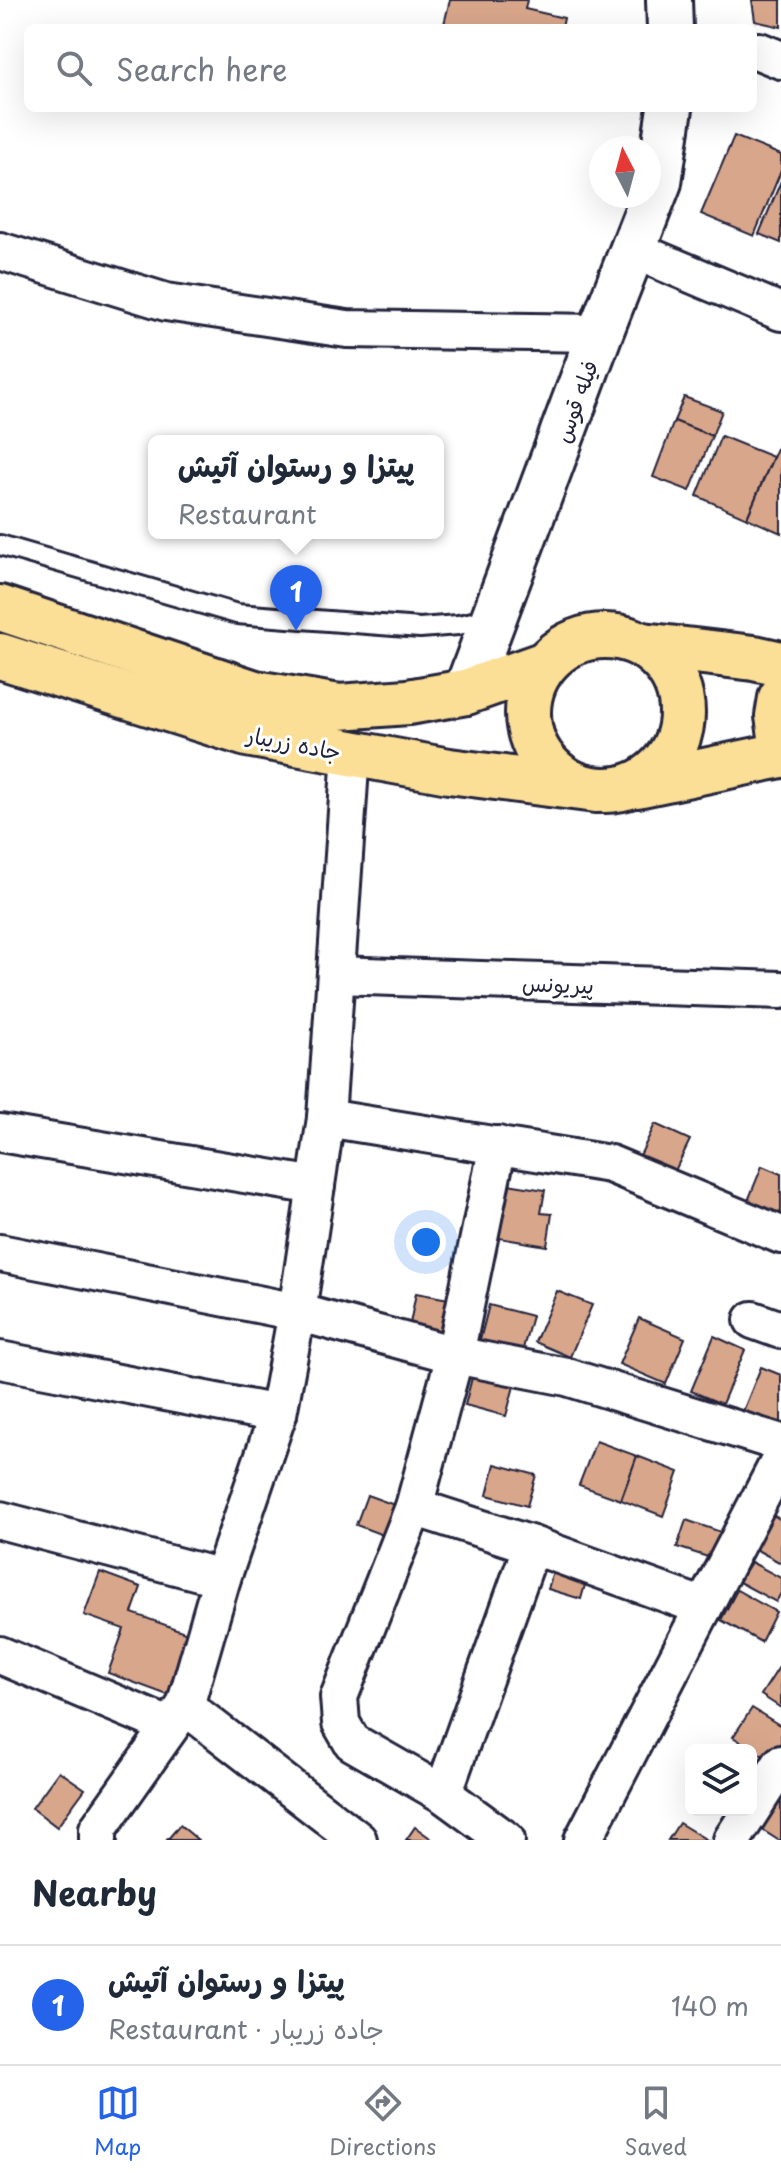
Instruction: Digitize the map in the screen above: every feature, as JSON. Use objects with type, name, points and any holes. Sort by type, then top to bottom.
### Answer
[{"type":"main road","name":"جاده زریبار","points":[[0,608],[255,693],[339,707],[408,702],[466,692],[545,664]]},
{"type":"main road","points":[[781,664],[600,636],[573,642],[545,664],[531,690],[528,709],[529,729],[539,754],[556,773],[574,784],[614,788],[781,755]]},
{"type":"main road","points":[[614,788],[664,764],[679,739],[683,712],[678,685],[662,660],[643,645]]},
{"type":"main road","name":"جاده زریبار","points":[[0,656],[247,734],[449,771],[614,788]]},
{"type":"main road","points":[[781,698],[778,716],[781,736]]},
{"type":"street","points":[[669,0],[670,24]]},
{"type":"street","name":"فیله قوس","points":[[466,692],[659,182],[669,112]]},
{"type":"street","points":[[634,250],[781,312]]},
{"type":"street","points":[[0,251],[166,302],[347,329],[600,333]]},
{"type":"street","points":[[98,1840],[98,1829],[177,1716],[278,1414],[297,1312],[326,1118],[351,753]]},
{"type":"street","name":"پیریونس","points":[[336,975],[781,990]]},
{"type":"street","points":[[326,1118],[610,1164],[781,1235]]},
{"type":"street","points":[[0,1133],[316,1186]]},
{"type":"street","points":[[498,1145],[455,1355],[414,1507],[339,1697],[341,1723],[352,1742],[443,1794],[506,1840]]},
{"type":"street","points":[[0,1253],[297,1312],[455,1355],[567,1377],[781,1443]]},
{"type":"street","points":[[0,1360],[278,1414]]},
{"type":"street","points":[[583,1840],[781,1458]]},
{"type":"street","points":[[414,1507],[532,1545],[704,1607]]},
{"type":"street","points":[[0,1520],[222,1578]]},
{"type":"street","points":[[443,1794],[532,1545]]},
{"type":"street","points":[[0,1655],[177,1716],[358,1840]]},
{"type":"street","points":[[732,1840],[781,1764]]},
{"type":"lane","points":[[0,545],[237,614],[420,628],[495,618]]},
{"type":"building","points":[[450,0],[527,0],[525,9],[564,18],[563,24],[444,24]]},
{"type":"building","points":[[752,0],[781,0],[781,27],[755,21]]},
{"type":"building","points":[[734,136],[781,155],[781,171],[754,236],[701,214]]},
{"type":"building","points":[[781,181],[781,243],[759,234]]},
{"type":"building","points":[[684,397],[722,411],[712,436],[674,421]]},
{"type":"building","points":[[674,421],[712,436],[690,491],[653,477]]},
{"type":"building","points":[[721,436],[773,457],[747,518],[697,496]]},
{"type":"building","points":[[781,439],[781,533],[747,518]]},
{"type":"building","points":[[655,1124],[690,1140],[669,1183],[635,1166]]},
{"type":"building","points":[[762,1166],[781,1174],[781,1214],[748,1201]]},
{"type":"building","points":[[508,1184],[545,1190],[541,1213],[552,1214],[547,1246],[499,1238]]},
{"type":"building","points":[[557,1291],[592,1305],[570,1357],[535,1342]]},
{"type":"building","points":[[416,1293],[465,1302],[456,1348],[407,1339]]},
{"type":"building","points":[[489,1305],[532,1316],[519,1363],[477,1352]]},
{"type":"building","points":[[639,1318],[685,1338],[666,1384],[619,1364]]},
{"type":"building","points":[[714,1336],[745,1350],[722,1404],[691,1391]]},
{"type":"building","points":[[761,1367],[781,1375],[781,1433],[741,1416]]},
{"type":"building","points":[[473,1374],[514,1386],[506,1416],[465,1405]]},
{"type":"building","points":[[596,1441],[637,1456],[621,1500],[579,1485]]},
{"type":"building","points":[[637,1456],[679,1472],[663,1516],[621,1500]]},
{"type":"building","points":[[495,1464],[536,1475],[527,1506],[487,1495]]},
{"type":"building","points":[[367,1495],[400,1507],[388,1537],[356,1525]]},
{"type":"building","points":[[773,1515],[781,1520],[781,1563],[755,1549]]},
{"type":"building","points":[[686,1520],[724,1533],[714,1559],[677,1547]]},
{"type":"building","points":[[751,1562],[781,1578],[781,1593],[776,1602],[739,1582]]},
{"type":"building","points":[[554,1568],[587,1578],[581,1599],[548,1589]]},
{"type":"building","points":[[100,1572],[141,1587],[132,1613],[196,1636],[173,1697],[108,1673],[124,1629],[84,1615]]},
{"type":"building","points":[[737,1590],[776,1612],[761,1642],[721,1620]]},
{"type":"building","points":[[781,1664],[781,1708],[761,1695]]},
{"type":"building","points":[[752,1708],[781,1726],[781,1742],[770,1760],[757,1752],[757,1744],[744,1744],[733,1737]]},
{"type":"building","points":[[59,1771],[85,1789],[57,1827],[32,1808]]},
{"type":"building","points":[[781,1785],[781,1840],[778,1840],[756,1826]]},
{"type":"building","points":[[679,1823],[707,1840],[668,1840]]},
{"type":"building","points":[[180,1825],[198,1840],[167,1840]]},
{"type":"building","points":[[415,1827],[433,1840],[406,1840]]},
{"type":"place","name":"پیتزا و رستوان آتیش","points":[[296,631]]}]
